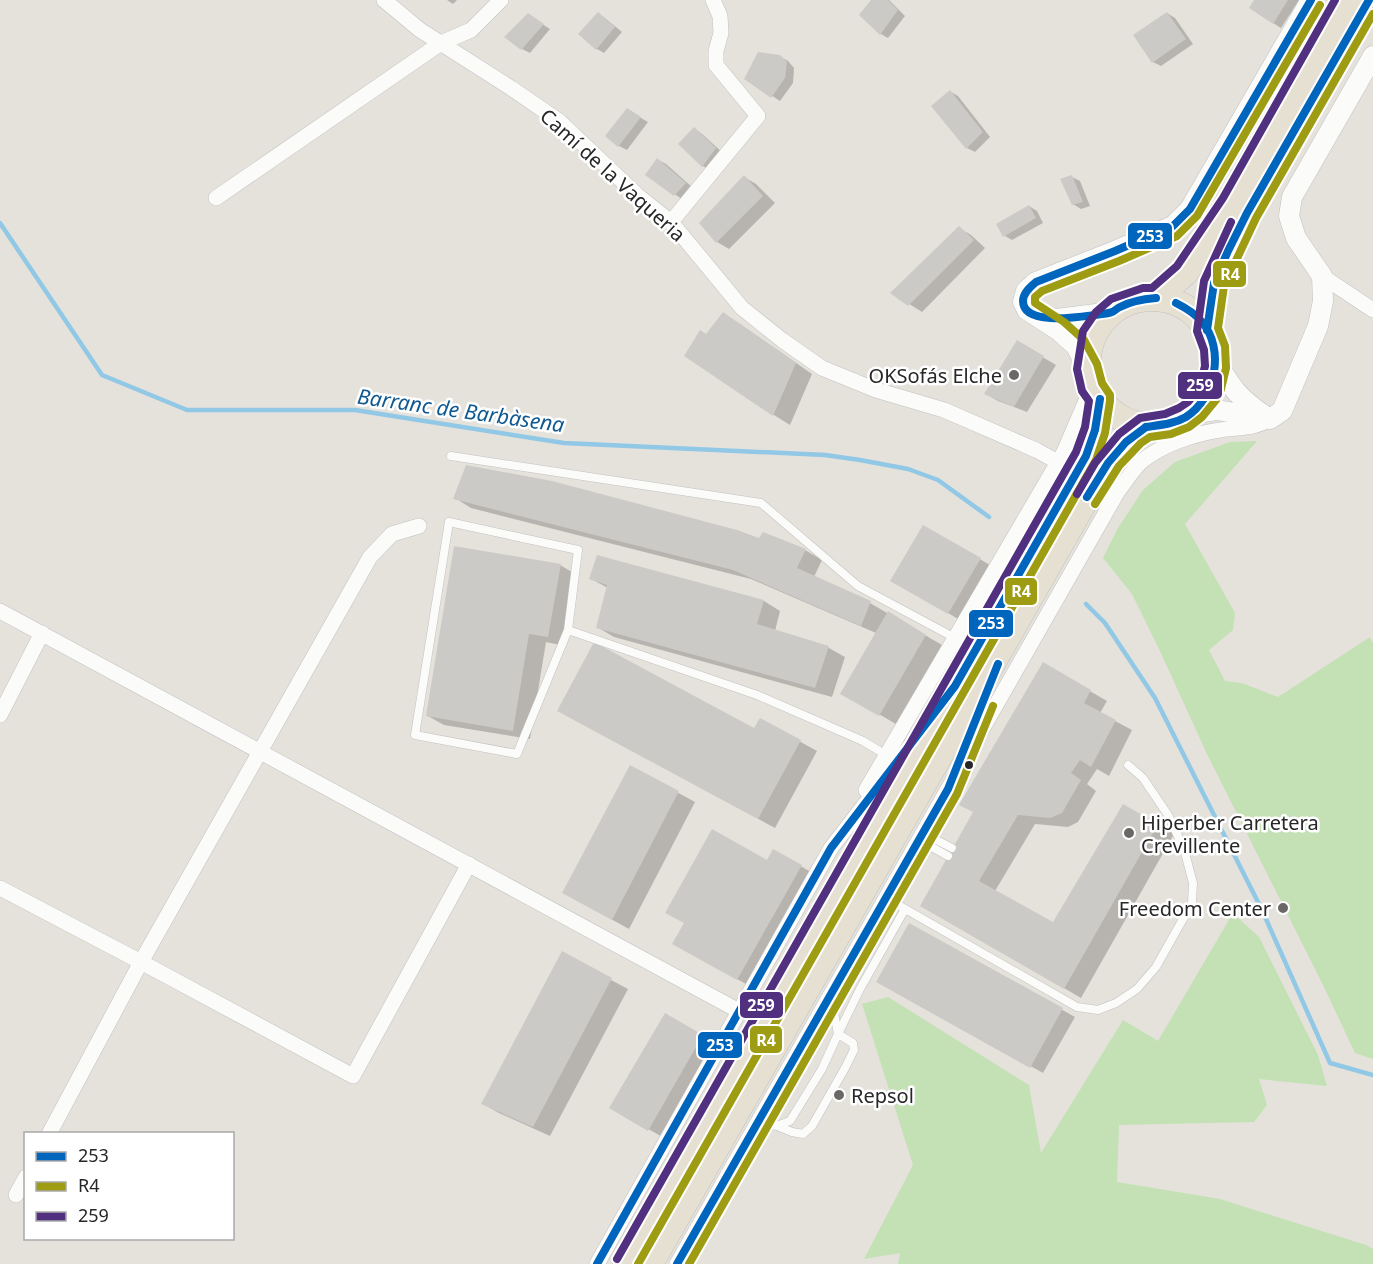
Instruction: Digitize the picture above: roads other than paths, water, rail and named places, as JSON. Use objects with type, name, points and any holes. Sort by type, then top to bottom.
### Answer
[{"type":"highway","points":[[1156,298],[1185,273],[1232,203],[1347,0]]},
{"type":"highway","points":[[1207,330],[1214,283],[1228,251],[1247,213],[1369,0]]},
{"type":"highway","points":[[626,1264],[1086,456],[1095,430],[1093,385],[1092,337],[1104,319],[1117,308],[1146,298],[1156,298],[1183,306],[1199,318],[1211,337],[1216,361],[1214,379],[1202,403],[1188,415],[1168,425],[1146,427],[1126,422],[1106,408],[1093,385]]},
{"type":"highway","points":[[650,1264],[1091,490],[1108,463],[1126,442],[1146,427]]},
{"type":"street","name":"Camí de la Vaqueria","points":[[384,0],[420,30],[559,121],[637,195],[671,222],[742,308],[822,368],[876,390],[944,410],[1058,462]]},
{"type":"street","points":[[216,198],[441,43],[471,30],[501,0]]},
{"type":"street","points":[[671,222],[758,116],[716,65],[716,51],[721,33],[720,16],[713,0]]},
{"type":"street","points":[[597,1264],[831,848],[1058,462],[1093,385],[1076,346],[1058,330],[1027,310],[1023,302],[1026,291],[1036,282],[1173,226],[1190,209],[1311,0]]},
{"type":"street","points":[[1373,56],[1292,197],[1289,216],[1296,238],[1322,276],[1373,310]]},
{"type":"street","points":[[677,1264],[1119,491],[1141,462],[1162,448],[1218,430],[1261,425],[1282,411],[1318,326],[1323,301],[1322,276]]},
{"type":"street","points":[[1033,315],[1057,318],[1112,312]]},
{"type":"street","points":[[1216,361],[1240,397],[1270,419]]},
{"type":"street","points":[[1188,415],[1218,410],[1270,419]]},
{"type":"street","points":[[50,1132],[141,962],[370,557],[392,534],[420,526]]},
{"type":"street","points":[[0,611],[739,1011]]},
{"type":"street","points":[[948,789],[1014,625]]},
{"type":"street","points":[[0,715],[42,633]]},
{"type":"street","points":[[831,848],[955,686]]},
{"type":"street","points":[[0,888],[353,1076],[469,864]]},
{"type":"street","points":[[16,1195],[24,1181]]},
{"type":"lane","points":[[451,456],[761,503],[858,586],[956,638]]},
{"type":"lane","points":[[449,522],[578,550],[568,630],[517,754],[415,735],[449,522]]},
{"type":"lane","points":[[568,630],[757,695],[863,741],[886,755]]},
{"type":"lane","points":[[886,898],[1077,1007],[1098,1010],[1116,1003],[1137,989],[1156,967],[1192,903],[1193,883],[1184,849],[1168,815],[1143,778],[1128,765]]},
{"type":"lane","points":[[921,837],[952,848]]},
{"type":"lane","points":[[921,837],[948,856]]},
{"type":"lane","points":[[755,1127],[775,1125],[790,1120],[802,1103],[822,1069],[860,989],[904,909]]},
{"type":"lane","points":[[775,1125],[803,1134],[812,1126],[854,1050],[853,1043],[838,1034],[831,994]]},
{"type":"waterway","name":"Barranc de Barbàsena","points":[[0,223],[102,375],[187,410],[355,410],[564,443],[825,455],[908,469],[938,480],[989,517]]},
{"type":"waterway","name":"Barranc de Barbàsena","points":[[1086,604],[1105,623],[1155,698],[1262,910],[1330,1063],[1373,1075]]},
{"type":"place","name":"OKSofás Elche","points":[[1014,375]]},
{"type":"place","name":"Hiperber Carretera Crevillente","points":[[1129,833]]},
{"type":"place","name":"Freedom Center","points":[[1283,908]]},
{"type":"place","name":"Repsol","points":[[839,1095]]}]
